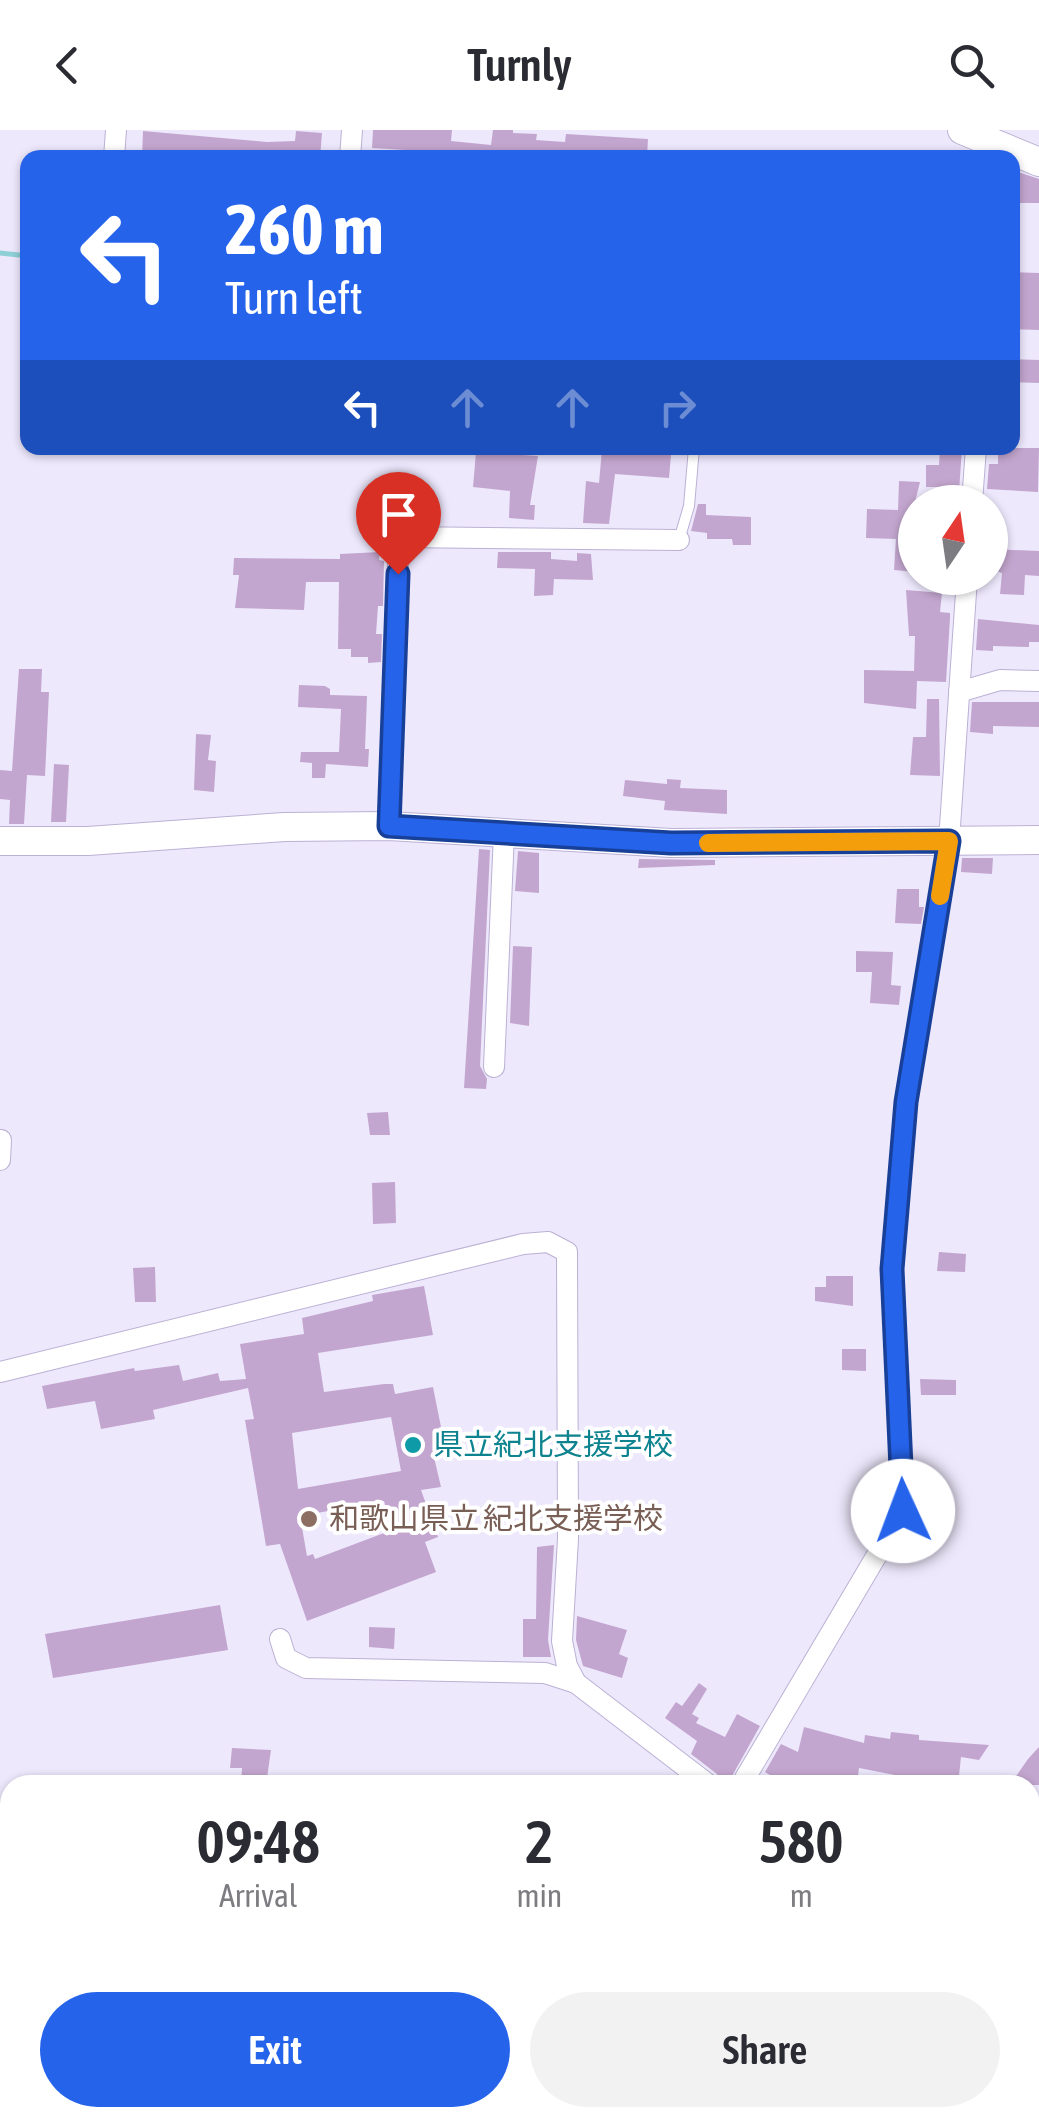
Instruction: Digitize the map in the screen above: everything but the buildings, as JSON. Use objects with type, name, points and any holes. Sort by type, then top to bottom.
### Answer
[{"type":"street","points":[[970,138],[1004,150]]},
{"type":"street","points":[[973,485],[975,455]]},
{"type":"street","points":[[389,826],[399,538],[679,540]]},
{"type":"street","points":[[747,1775],[903,1511],[894,1250],[906,1102],[949,841],[966,595]]},
{"type":"street","points":[[959,692],[1000,680],[1039,681]]},
{"type":"street","points":[[0,841],[88,841],[284,827],[389,826],[671,843],[1039,840]]},
{"type":"street","points":[[494,1067],[504,833]]},
{"type":"street","points":[[0,1160],[1,1140]]},
{"type":"street","points":[[0,1372],[522,1244],[548,1242],[567,1252],[568,1539],[562,1641],[567,1666],[576,1683]]},
{"type":"street","points":[[280,1639],[286,1658],[306,1668],[510,1669],[545,1673],[576,1683],[696,1775]]},
{"type":"lane","points":[[679,540],[688,506],[693,455]]},
{"type":"waterway","points":[[0,253],[20,255]]},
{"type":"slow traffic","points":[[708,843],[949,841],[940,896]]},
{"type":"place","name":"県立紀北支援学校","points":[[413,1445]]},
{"type":"place","name":"和歌山県立 紀北支援学校","points":[[309,1519]]},
{"type":"route","points":[[398,574],[389,826],[671,843],[949,841],[906,1102],[892,1269],[903,1511]]}]
